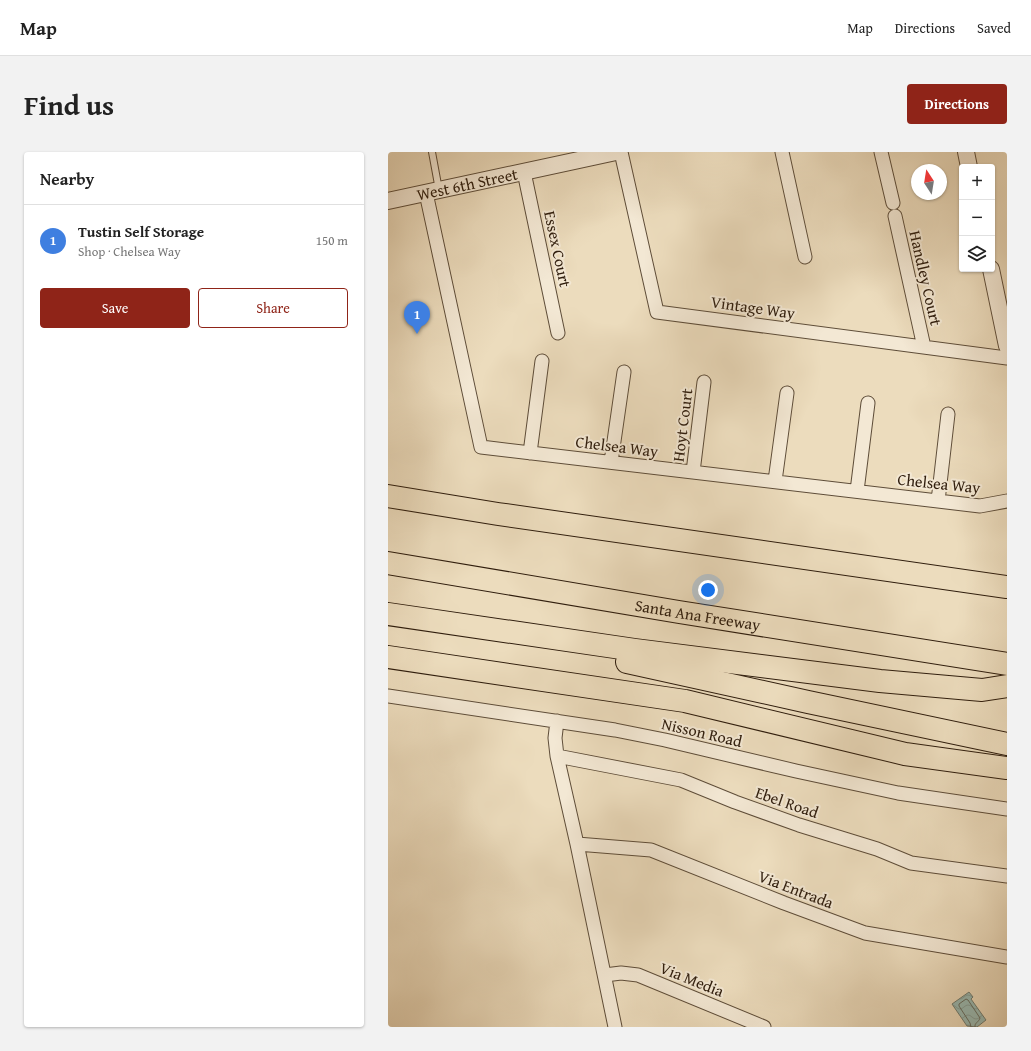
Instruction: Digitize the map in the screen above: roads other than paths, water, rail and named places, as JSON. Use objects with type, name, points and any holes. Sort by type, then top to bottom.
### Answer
[{"type":"highway","points":[[388,496],[498,514],[1007,587]]},
{"type":"highway","name":"Santa Ana Freeway","points":[[388,563],[686,613],[1007,664]]},
{"type":"highway","points":[[969,581],[1007,575]]},
{"type":"highway","points":[[388,614],[635,650],[880,681],[982,690],[1007,686]]},
{"type":"highway","points":[[504,631],[647,666],[1007,744]]},
{"type":"highway","points":[[388,657],[685,701],[905,754],[1007,768]]},
{"type":"street","name":"West 6th Street","points":[[388,201],[616,152]]},
{"type":"street","name":"Vintage Way","points":[[621,152],[657,312],[1007,358]]},
{"type":"street","points":[[782,152],[805,258]]},
{"type":"street","points":[[881,152],[893,203]]},
{"type":"street","points":[[966,152],[968,164]]},
{"type":"street","name":"Essex Court","points":[[524,172],[558,333]]},
{"type":"street","name":"Chelsea Way","points":[[433,192],[481,447],[980,506],[1007,501]]},
{"type":"street","name":"Handley Court","points":[[895,216],[924,347]]},
{"type":"street","points":[[992,272],[1000,303],[1007,346]]},
{"type":"street","points":[[530,453],[542,361]]},
{"type":"street","points":[[611,462],[624,372]]},
{"type":"street","name":"Hoyt Court","points":[[693,472],[704,382]]},
{"type":"street","points":[[775,481],[786,393]]},
{"type":"street","points":[[857,491],[868,403]]},
{"type":"street","points":[[938,500],[948,414]]},
{"type":"street","name":"Nisson Road","points":[[388,696],[615,730],[898,793],[1007,809]]},
{"type":"street","points":[[557,721],[555,738],[557,756],[615,1027]]},
{"type":"street","name":"Ebel Road","points":[[557,756],[681,780],[742,805],[798,825],[877,849],[911,863],[1007,876]]},
{"type":"street","name":"Via Entrada","points":[[577,844],[651,850],[784,903],[865,933],[1007,957]]},
{"type":"street","name":"Via Media","points":[[605,975],[621,973],[638,975],[764,1027]]},
{"type":"lane","points":[[432,152],[433,192]]},
{"type":"water","points":[[969,992],[973,997],[971,999],[986,1020],[977,1027],[967,1026],[952,1004]]},
{"type":"place","name":"Tustin Self Storage","points":[[417,334]]}]
